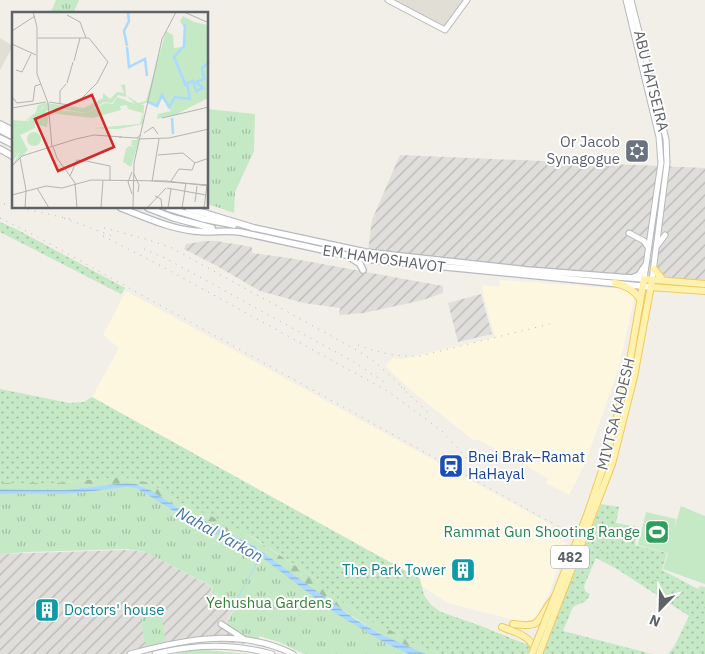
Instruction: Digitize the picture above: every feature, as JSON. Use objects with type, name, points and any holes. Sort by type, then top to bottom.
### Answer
[{"type":"main road","points":[[0,124],[12,130]]},
{"type":"main road","points":[[0,130],[12,136]]},
{"type":"main road","points":[[0,138],[12,144]]},
{"type":"main road","points":[[0,149],[12,157]]},
{"type":"main road","name":"EM HAMOSHAVOT","points":[[123,209],[178,229],[196,232],[240,232],[346,256],[437,267],[615,283],[643,282]]},
{"type":"main road","points":[[151,209],[203,227],[225,231]]},
{"type":"main road","points":[[171,209],[214,222],[254,228]]},
{"type":"main road","name":"EM HAMOSHAVOT","points":[[191,209],[254,228],[375,254],[527,270],[632,278],[643,282]]},
{"type":"main road","points":[[346,256],[357,262],[363,270]]},
{"type":"main road","points":[[632,278],[639,274],[645,266]]},
{"type":"main road","points":[[654,269],[664,284],[705,291]]},
{"type":"main road","points":[[643,282],[705,284]]},
{"type":"main road","name":"MIVTSA KADESH","points":[[539,654],[614,459],[643,282]]},
{"type":"main road","points":[[615,283],[630,288],[640,299]]},
{"type":"main road","name":"MIVTSA KADESH","points":[[533,651],[587,515],[619,426],[634,376],[652,283]]},
{"type":"main road","points":[[650,299],[664,284]]},
{"type":"main road","points":[[513,624],[535,625],[554,597]]},
{"type":"main road","points":[[502,627],[525,636],[531,642],[533,651]]},
{"type":"street","points":[[388,0],[445,30],[467,0]]},
{"type":"street","name":"ABU HATSEIRA","points":[[626,0],[659,137],[661,163]]},
{"type":"street","name":"ABU HATSEIRA","points":[[631,0],[666,139],[667,163]]},
{"type":"street","name":"MIVTSA KADESH","points":[[643,282],[661,163]]},
{"type":"street","name":"MIVTSA KADESH","points":[[652,283],[667,163]]},
{"type":"street","points":[[629,233],[643,240],[648,248]]},
{"type":"street","points":[[656,246],[665,236]]},
{"type":"street","points":[[221,624],[246,640]]},
{"type":"street","points":[[130,654],[165,644],[215,638],[246,640],[293,654]]},
{"type":"street","points":[[155,654],[178,648],[198,646],[246,648],[272,654]]},
{"type":"shaded area","points":[[396,0],[465,0],[445,27]]},
{"type":"shaded area","points":[[0,38],[12,45],[12,48],[0,70]]},
{"type":"shaded area","points":[[400,155],[705,168],[705,282],[368,251],[372,220]]},
{"type":"shaded area","points":[[206,241],[252,247],[252,253],[443,286],[443,293],[423,300],[364,313],[339,315],[340,308],[304,303],[260,291],[184,249],[186,244]]},
{"type":"shaded area","points":[[500,280],[623,289],[635,296],[618,371],[586,461],[569,495],[546,483],[548,478],[479,440],[473,440],[413,392],[385,366],[393,358],[403,359],[495,337],[482,289],[483,285],[499,287]]},
{"type":"shaded area","points":[[126,291],[552,525],[548,532],[567,543],[549,593],[537,616],[533,620],[522,622],[448,603],[420,585],[420,578],[92,397],[119,348],[103,335]]},
{"type":"shaded area","points":[[481,294],[492,334],[458,342],[448,303]]},
{"type":"shaded area","points":[[127,550],[146,552],[212,587],[210,593],[235,607],[225,625],[245,644],[197,642],[143,654],[0,654],[0,554]]},
{"type":"green space","points":[[56,0],[79,0],[74,12],[51,12]]},
{"type":"green space","points":[[209,109],[255,114],[254,151],[235,192],[234,213],[209,204]]},
{"type":"green space","points":[[0,222],[125,288],[121,294],[0,232]]},
{"type":"green space","points":[[0,389],[69,403],[84,402],[92,397],[420,579],[424,595],[431,605],[441,612],[543,651],[601,504],[619,507],[616,523],[638,527],[635,545],[667,553],[662,570],[698,589],[700,586],[705,587],[705,654],[668,654],[674,647],[689,616],[617,569],[596,558],[584,586],[585,591],[590,594],[585,601],[573,607],[563,631],[652,654],[442,654],[414,644],[392,631],[375,624],[339,600],[319,581],[253,537],[177,501],[150,483],[122,477],[55,483],[0,483]]},
{"type":"green space","points":[[122,477],[150,483],[177,501],[241,530],[319,581],[339,600],[375,624],[392,631],[414,644],[442,654],[426,654],[380,634],[329,601],[254,546],[175,506],[140,485],[126,483],[63,490],[0,489],[0,483],[55,483]]},
{"type":"green space","name":"Yehushua Gardens","points":[[128,487],[138,489],[172,510],[255,552],[387,644],[409,654],[304,654],[279,642],[259,636],[259,640],[241,636],[226,625],[236,606],[211,593],[213,587],[146,552],[127,549],[0,554],[0,494],[69,494]]},
{"type":"green space","points":[[681,506],[705,516],[705,584],[663,569],[668,553],[638,545],[646,512],[676,519],[674,529]]},
{"type":"green space","points":[[163,615],[166,643],[146,650],[141,619]]},
{"type":"green space","points":[[196,649],[249,654],[175,654]]},
{"type":"water","name":"Nahal Yarkon","points":[[126,483],[136,484],[150,490],[175,506],[254,546],[355,619],[380,634],[426,654],[409,654],[387,644],[335,613],[255,552],[172,510],[138,489],[128,487],[69,494],[0,494],[0,489],[63,490]]},
{"type":"waterway","name":"Nahal Yarkon","points":[[238,597],[261,556]]},
{"type":"railway","points":[[4,204],[12,206]]},
{"type":"railway","points":[[25,209],[70,219]]},
{"type":"railway","points":[[0,218],[705,608]]},
{"type":"railway","points":[[64,218],[112,236]]},
{"type":"railway","points":[[104,228],[172,248],[360,352],[375,362],[407,391]]},
{"type":"railway","points":[[103,236],[163,267],[389,392],[442,431],[476,468]]},
{"type":"railway","points":[[144,249],[167,259],[354,362],[384,382]]},
{"type":"railway","points":[[358,345],[388,354],[420,356],[550,324]]},
{"type":"railway","points":[[401,387],[430,414]]},
{"type":"place","name":"Or Jacob Synagogue","points":[[637,151]]},
{"type":"place","name":"Bnei Brak–Ramat HaHayal","points":[[451,466]]},
{"type":"place","name":"Rammat Gun Shooting Range","points":[[657,532]]},
{"type":"place","name":"The Park Tower","points":[[463,570]]},
{"type":"place","name":"Doctors' house","points":[[47,610]]}]
